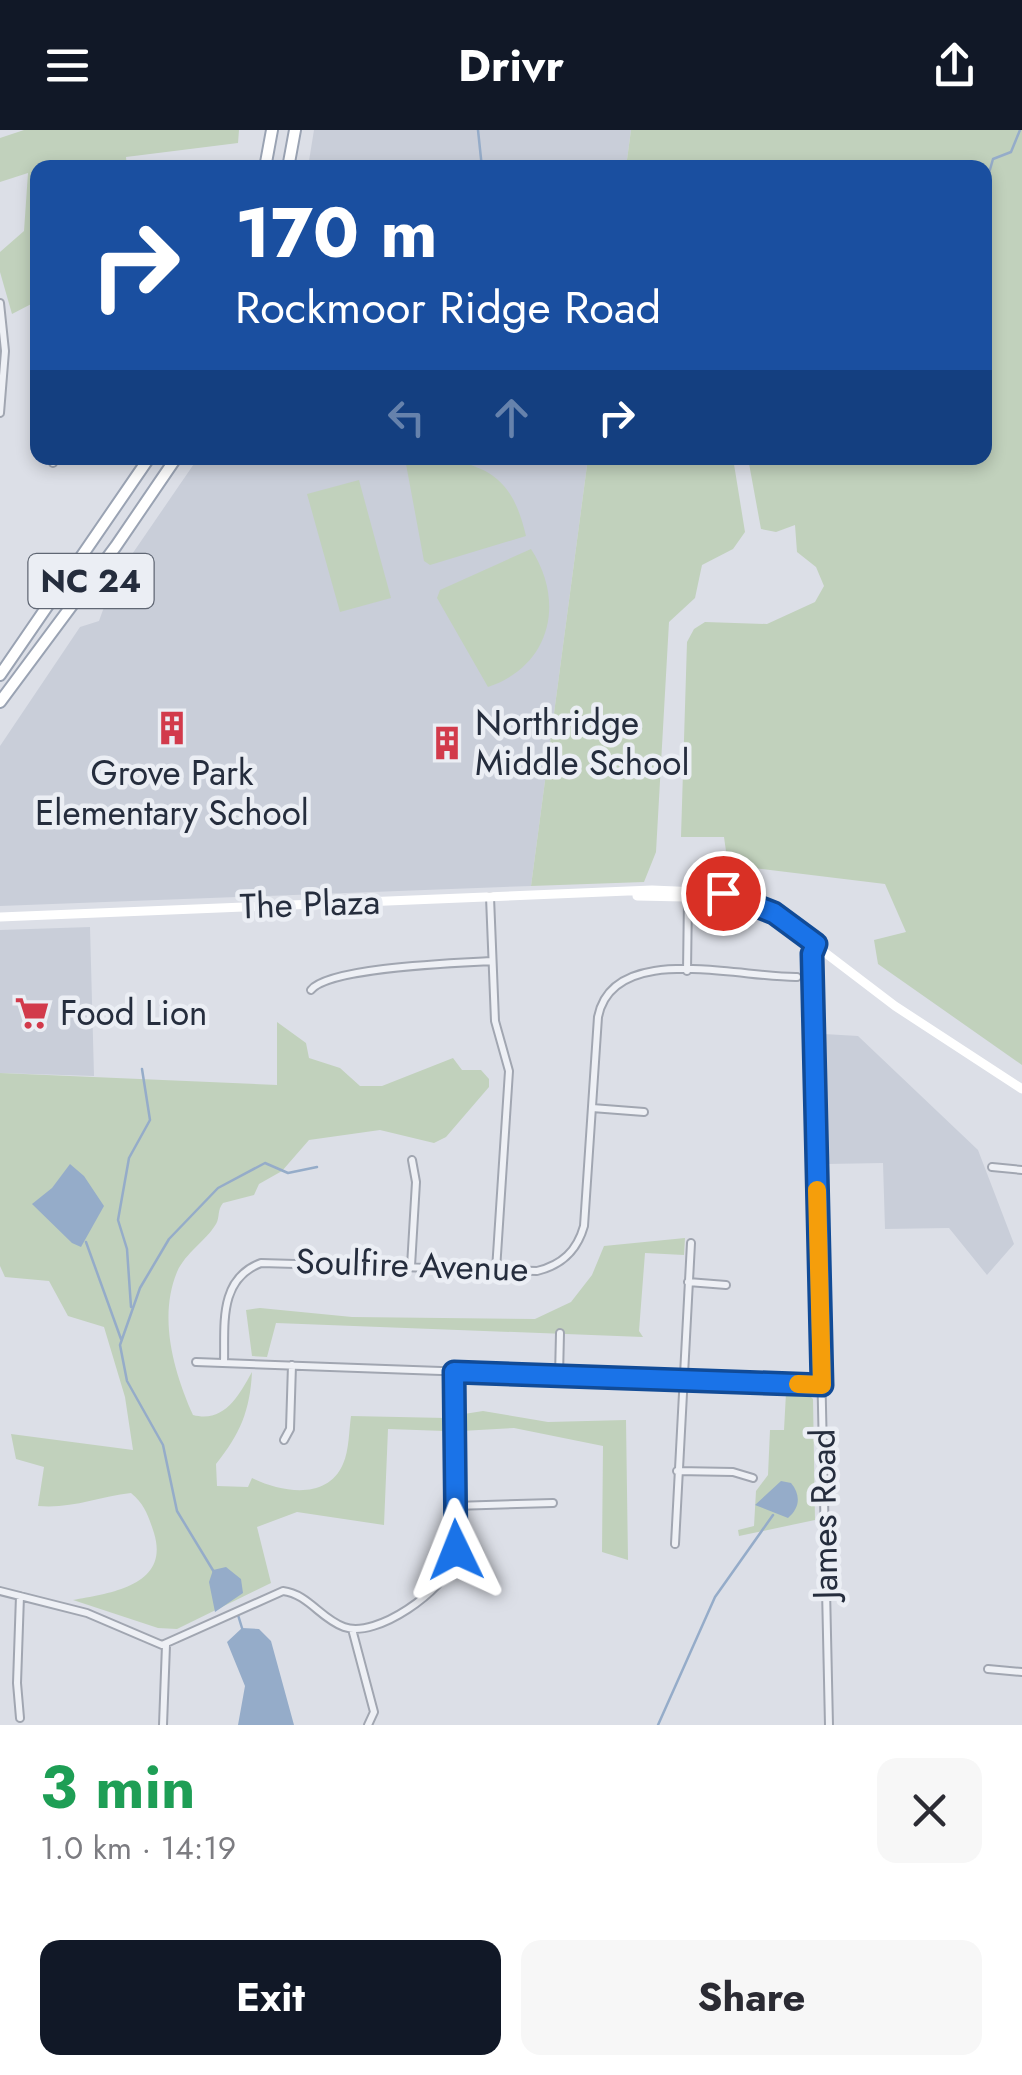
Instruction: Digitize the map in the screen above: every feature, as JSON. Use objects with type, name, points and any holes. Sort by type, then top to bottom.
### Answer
[{"type":"main road","points":[[266,160],[272,130]]},
{"type":"main road","points":[[289,160],[295,130]]},
{"type":"main road","name":"NC 24","points":[[0,675],[144,465]]},
{"type":"main road","name":"NC 24","points":[[0,702],[171,465]]},
{"type":"street","points":[[0,303],[5,337],[0,413]]},
{"type":"street","name":"The Plaza","points":[[0,917],[688,890],[734,898],[774,913],[931,1031],[1022,1089]]},
{"type":"street","name":"The Plaza","points":[[620,894],[734,898]]},
{"type":"street","points":[[490,896],[495,1021],[509,1071],[496,1270]]},
{"type":"street","points":[[687,972],[688,896]]},
{"type":"street","name":"James Road","points":[[816,944],[812,954],[829,1725]]},
{"type":"street","points":[[311,990],[322,982],[397,967],[492,961]]},
{"type":"street","name":"Soulfire Avenue","points":[[224,1363],[228,1296],[250,1268],[274,1262],[543,1270],[566,1258],[578,1244],[585,1220],[598,1017],[607,994],[636,972],[797,977]]},
{"type":"street","points":[[592,1108],[644,1112]]},
{"type":"street","points":[[411,1266],[416,1182],[412,1160]]},
{"type":"street","points":[[992,1167],[1022,1170]]},
{"type":"street","points":[[675,1544],[691,1244]]},
{"type":"street","points":[[688,1282],[726,1285]]},
{"type":"street","points":[[559,1376],[560,1333]]},
{"type":"street","points":[[196,1362],[822,1385]]},
{"type":"street","points":[[284,1440],[290,1429],[292,1365]]},
{"type":"street","points":[[352,1629],[392,1618],[430,1594],[447,1577],[456,1550],[454,1372]]},
{"type":"street","points":[[677,1470],[733,1472],[752,1478]]},
{"type":"street","points":[[454,1506],[553,1503]]},
{"type":"street","points":[[0,1592],[87,1613],[166,1645],[249,1603],[283,1591],[301,1597],[352,1629],[374,1712],[368,1725]]},
{"type":"street","points":[[20,1596],[20,1718]]},
{"type":"street","points":[[163,1725],[166,1645]]},
{"type":"street","points":[[988,1669],[1022,1672]]},
{"type":"shaded area","points":[[314,130],[631,130],[627,160],[309,160]]},
{"type":"shaded area","points":[[193,465],[587,465],[531,886],[0,906],[0,746],[80,627],[99,621],[113,582]]},
{"type":"shaded area","points":[[90,927],[94,1076],[0,1073],[0,930]]},
{"type":"shaded area","points":[[824,1034],[858,1036],[978,1150],[1014,1244],[987,1275],[949,1228],[885,1229],[883,1163],[827,1164]]},
{"type":"green space","points":[[24,130],[239,130],[238,143],[126,157],[126,160],[30,160],[30,305],[12,314],[0,272],[0,252],[24,231],[28,173],[0,182],[0,138]]},
{"type":"green space","points":[[631,130],[1022,130],[1022,1065],[878,964],[874,940],[906,932],[885,884],[728,865],[724,837],[681,837],[687,642],[694,629],[705,622],[767,624],[815,602],[824,586],[816,567],[797,552],[795,525],[776,532],[761,529],[749,465],[992,465],[992,160],[627,160]]},
{"type":"green space","points":[[406,465],[470,465],[496,478],[514,501],[526,536],[430,565],[424,561]]},
{"type":"green space","points":[[587,465],[734,465],[745,532],[733,549],[702,565],[695,598],[669,622],[656,852],[644,882],[531,886]]},
{"type":"green space","points":[[359,480],[391,598],[340,612],[307,494]]},
{"type":"green space","points":[[531,549],[548,590],[546,630],[526,664],[488,687],[437,598],[440,590]]},
{"type":"green space","points":[[277,1022],[306,1043],[309,1058],[340,1068],[360,1086],[382,1086],[453,1058],[462,1070],[481,1070],[489,1079],[489,1087],[446,1137],[434,1143],[380,1130],[309,1140],[282,1171],[259,1184],[254,1195],[223,1203],[216,1224],[177,1272],[169,1308],[175,1363],[193,1415],[222,1412],[252,1372],[242,1421],[216,1464],[217,1486],[248,1487],[252,1478],[289,1489],[326,1484],[336,1476],[345,1459],[351,1416],[446,1418],[445,1431],[388,1429],[384,1525],[297,1512],[257,1527],[271,1583],[177,1629],[158,1628],[73,1600],[134,1583],[154,1564],[154,1533],[140,1502],[131,1493],[38,1506],[44,1467],[16,1459],[11,1434],[133,1450],[125,1397],[104,1327],[68,1316],[49,1281],[5,1277],[0,1266],[0,1073],[277,1085]]},
{"type":"green space","points":[[685,1238],[684,1255],[645,1253],[639,1331],[643,1337],[276,1323],[267,1357],[252,1356],[246,1310],[352,1317],[535,1319],[571,1302],[592,1275],[604,1246]]},
{"type":"green space","points":[[786,1393],[807,1393],[813,1399],[815,1520],[739,1536],[738,1530],[754,1526],[756,1491],[768,1475],[770,1430],[784,1430]]},
{"type":"green space","points":[[483,1411],[548,1422],[626,1420],[628,1560],[602,1552],[603,1446],[514,1428],[461,1431],[464,1414]]},
{"type":"water","points":[[70,1164],[84,1176],[104,1206],[81,1247],[32,1204],[52,1188]]},
{"type":"water","points":[[781,1481],[791,1483],[798,1497],[788,1518],[755,1505]]},
{"type":"water","points":[[226,1567],[241,1579],[243,1593],[215,1612],[209,1582],[213,1570]]},
{"type":"water","points":[[242,1628],[259,1629],[271,1641],[294,1725],[238,1725],[245,1686],[227,1642]]},
{"type":"waterway","points":[[478,130],[481,160]]},
{"type":"waterway","points":[[992,162],[1011,152],[1020,130]]},
{"type":"waterway","points":[[131,1307],[127,1249],[118,1220],[129,1158],[150,1120],[142,1069]]},
{"type":"waterway","points":[[214,1572],[177,1511],[163,1445],[127,1381],[120,1345],[140,1288],[169,1239],[218,1188],[265,1163],[288,1173],[317,1167]]},
{"type":"waterway","points":[[86,1242],[121,1339]]},
{"type":"waterway","points":[[658,1725],[715,1597],[773,1515]]},
{"type":"waterway","points":[[238,1615],[242,1628]]},
{"type":"slow traffic","points":[[798,1384],[822,1385],[817,1190]]},
{"type":"place","name":"Grove Park Elementary School","points":[[172,728]]},
{"type":"place","name":"Northridge Middle School","points":[[447,743]]},
{"type":"place","name":"Food Lion","points":[[32,1013]]},
{"type":"route","points":[[456,1550],[454,1372],[822,1385],[812,954],[816,944],[774,913],[723,893]]}]
